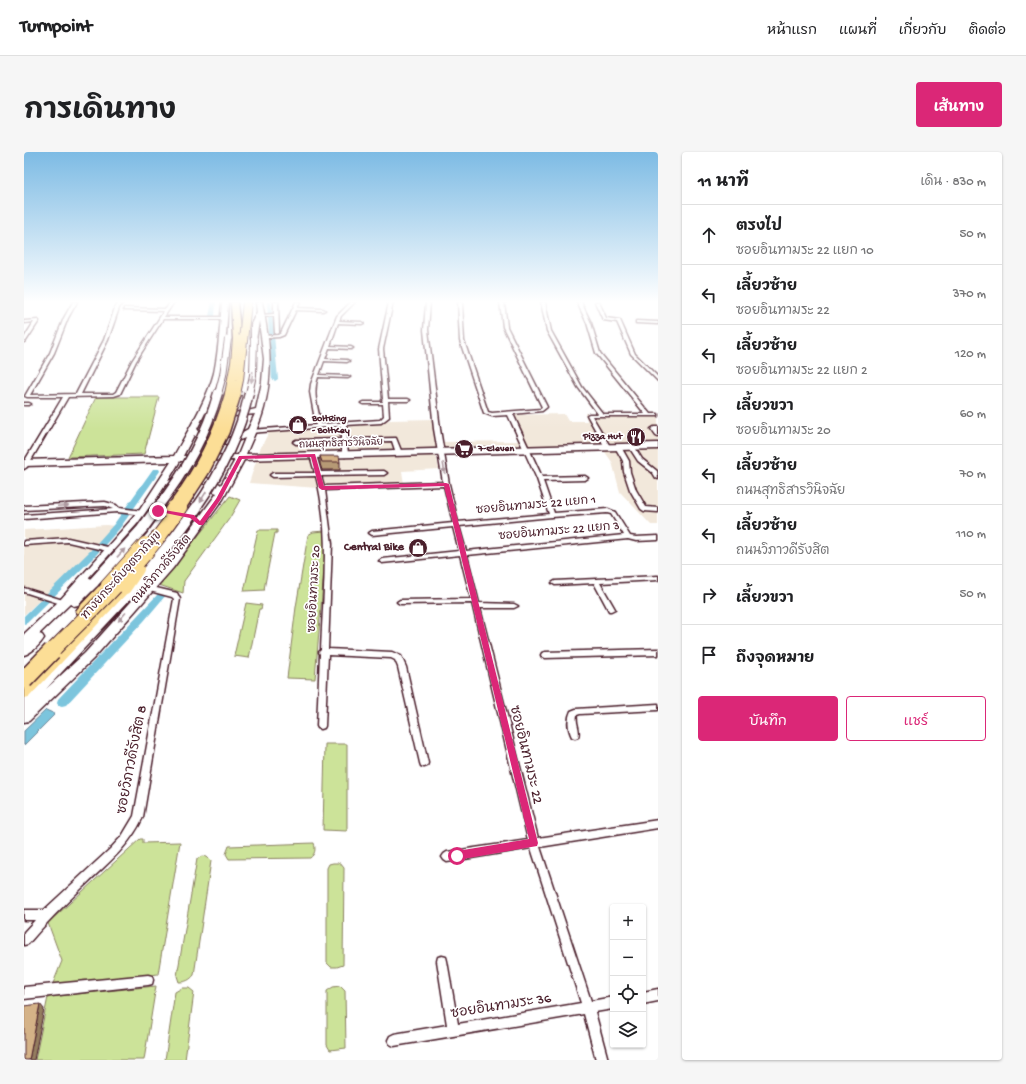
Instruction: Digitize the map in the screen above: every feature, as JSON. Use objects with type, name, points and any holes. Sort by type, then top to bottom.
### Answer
[{"type":"highway","name":"ทางยกระดับอุตราภิมุข","points":[[24,667],[106,584],[143,543],[172,505],[196,469],[217,428],[230,389],[236,344]]},
{"type":"highway","name":"ถนนวิภาวดีรังสิต","points":[[24,671],[145,544],[174,506],[198,470],[219,428],[232,389],[240,344]]},
{"type":"highway","name":"ถนนวิภาวดีรังสิต","points":[[24,693],[128,589],[154,546],[184,507],[207,471],[227,428],[240,390],[241,344]]},
{"type":"highway","name":"ทางยกระดับอุตราภิมุข","points":[[24,680],[115,586],[152,545],[182,506],[205,470],[225,427],[238,389],[243,344]]},
{"type":"main road","points":[[24,641],[64,603],[107,549],[158,491],[194,430],[203,410],[217,374],[221,344]]},
{"type":"main road","points":[[24,652],[132,542],[185,470],[207,428],[221,390],[227,358],[237,344]]},
{"type":"main road","name":"ถนนวิภาวดีรังสิต","points":[[24,717],[89,656],[169,566],[218,499],[240,457],[260,410],[266,382],[266,344]]},
{"type":"main road","points":[[203,410],[216,414],[240,414],[260,410]]},
{"type":"main road","points":[[194,430],[199,438],[206,441],[227,442],[242,437],[252,431]]},
{"type":"main road","name":"ถนนสุทธิสารวินิจฉัย","points":[[25,464],[658,446]]},
{"type":"main road","points":[[158,491],[172,482],[182,479],[211,482],[217,486],[218,499]]},
{"type":"main road","points":[[139,513],[158,511],[192,516],[201,524]]},
{"type":"main road","points":[[24,704],[128,589]]},
{"type":"street","points":[[56,344],[27,396],[114,395],[118,392],[134,361],[145,344]]},
{"type":"street","points":[[78,396],[104,344]]},
{"type":"street","points":[[252,431],[343,424],[385,419],[387,417],[381,349],[382,344]]},
{"type":"street","name":"ซอยอินทามระ 22","points":[[428,344],[446,484],[474,603],[534,843],[588,1008],[602,1060]]},
{"type":"street","points":[[463,344],[485,410],[488,414],[537,412],[545,408],[514,344]]},
{"type":"street","points":[[556,344],[580,387],[602,415]]},
{"type":"street","points":[[595,344],[598,353],[653,414],[658,422]]},
{"type":"street","points":[[629,344],[633,354],[658,380]]},
{"type":"street","points":[[319,426],[312,392],[316,376],[328,347],[351,348]]},
{"type":"street","points":[[323,360],[347,362]]},
{"type":"street","points":[[316,376],[348,378]]},
{"type":"street","points":[[25,464],[66,396]]},
{"type":"street","points":[[363,403],[408,400]]},
{"type":"street","points":[[510,414],[540,479],[552,515]]},
{"type":"street","points":[[608,448],[589,415],[653,414]]},
{"type":"street","points":[[343,424],[345,454]]},
{"type":"street","points":[[658,429],[654,429],[658,435]]},
{"type":"street","points":[[296,442],[394,439],[399,453]]},
{"type":"street","points":[[618,447],[626,461],[627,472],[633,490],[644,509],[658,510]]},
{"type":"street","points":[[632,447],[640,460],[655,472],[658,477]]},
{"type":"street","name":"ซอยอินทามระ 20","points":[[313,455],[322,488],[329,544],[323,652],[321,726]]},
{"type":"street","points":[[273,475],[384,473]]},
{"type":"street","points":[[540,479],[585,478]]},
{"type":"street","points":[[322,488],[446,484]]},
{"type":"street","points":[[24,508],[105,504],[114,506],[117,510]]},
{"type":"street","points":[[24,517],[117,510],[139,513]]},
{"type":"street","name":"ซอยอินทามระ 22 แยก 1","points":[[372,533],[552,515],[610,511],[613,513],[628,537]]},
{"type":"street","name":"ซอยอินทามระ 22 แยก 3","points":[[382,560],[628,537],[636,539],[658,538]]},
{"type":"street","points":[[24,543],[68,540],[107,549]]},
{"type":"street","points":[[556,583],[658,578]]},
{"type":"street","points":[[596,581],[611,609]]},
{"type":"street","name":"ซอยวิภาวดีรังสิต 8","points":[[24,940],[46,915],[113,852],[125,839],[138,817],[177,599],[175,595],[148,588]]},
{"type":"street","points":[[24,590],[64,603]]},
{"type":"street","points":[[400,602],[474,603],[514,606]]},
{"type":"street","points":[[323,652],[392,655],[398,658],[402,667],[424,763]]},
{"type":"street","points":[[545,655],[658,652]]},
{"type":"street","points":[[575,735],[572,719],[574,713],[579,711],[658,707]]},
{"type":"street","points":[[447,857],[658,824]]},
{"type":"street","points":[[24,915],[46,915]]},
{"type":"street","points":[[442,961],[453,1030]]},
{"type":"street","points":[[24,993],[148,980]]},
{"type":"street","points":[[646,997],[658,995]]},
{"type":"street","name":"ซอยอินทามระ 36","points":[[394,1040],[610,1004]]},
{"type":"shaded area","points":[[585,413],[658,414],[658,525],[651,525],[620,492],[612,462],[605,452],[436,455],[439,469],[402,471],[404,484],[318,488],[249,483],[260,449],[269,432],[391,420],[433,419],[440,442],[518,441],[508,415],[564,414],[568,421],[587,421]]},
{"type":"shaded area","points":[[106,525],[115,526],[74,568],[24,615],[24,530]]},
{"type":"green space","points":[[96,397],[159,397],[144,454],[68,457]]},
{"type":"green space","points":[[230,496],[240,500],[229,519],[184,581],[183,593],[159,585]]},
{"type":"green space","points":[[258,530],[277,530],[277,533],[275,533],[265,590],[244,591]]},
{"type":"green space","points":[[324,531],[326,546],[315,679],[287,678],[296,607],[308,535],[313,532]]},
{"type":"green space","points":[[246,603],[262,605],[261,609],[259,609],[249,658],[234,656]]},
{"type":"green space","points":[[325,744],[347,744],[347,831],[323,830]]},
{"type":"green space","points":[[140,839],[143,839],[143,843],[180,842],[158,974],[52,986],[62,961],[48,923]]},
{"type":"green space","points":[[314,843],[315,852],[310,858],[229,859],[226,854],[229,846]]},
{"type":"green space","points":[[202,856],[207,857],[211,861],[194,975],[184,982],[179,982],[177,976],[197,859]]},
{"type":"green space","points":[[340,863],[344,868],[343,965],[337,967],[331,967],[327,963],[327,868],[329,864]]},
{"type":"green space","points":[[156,986],[144,1060],[35,1060],[48,997]]},
{"type":"green space","points":[[340,986],[345,991],[346,1048],[330,1050],[327,1045],[327,991],[333,987]]},
{"type":"green space","points":[[182,988],[189,988],[194,992],[185,1060],[165,1060],[175,992]]},
{"type":"water","points":[[46,710],[55,714],[24,745],[24,731]]},
{"type":"building","points":[[320,456],[339,456],[340,462],[322,462]]},
{"type":"building","points":[[40,1004],[29,1060],[24,1060],[24,1006]]},
{"type":"waterway","points":[[272,344],[275,379]]},
{"type":"waterway","points":[[24,621],[93,553],[117,526],[156,471]]},
{"type":"waterway","points":[[62,702],[162,595]]},
{"type":"place","name":"BoltRing - BoltKey","points":[[298,425]]},
{"type":"place","name":"Pizza Hut","points":[[636,437]]},
{"type":"place","name":"7-Eleven","points":[[464,449]]},
{"type":"place","name":"Central Bike","points":[[418,548]]},
{"type":"route","points":[[158,511],[192,516],[201,524],[218,499],[240,457],[313,455],[322,488],[446,484],[534,843],[457,856]]}]
